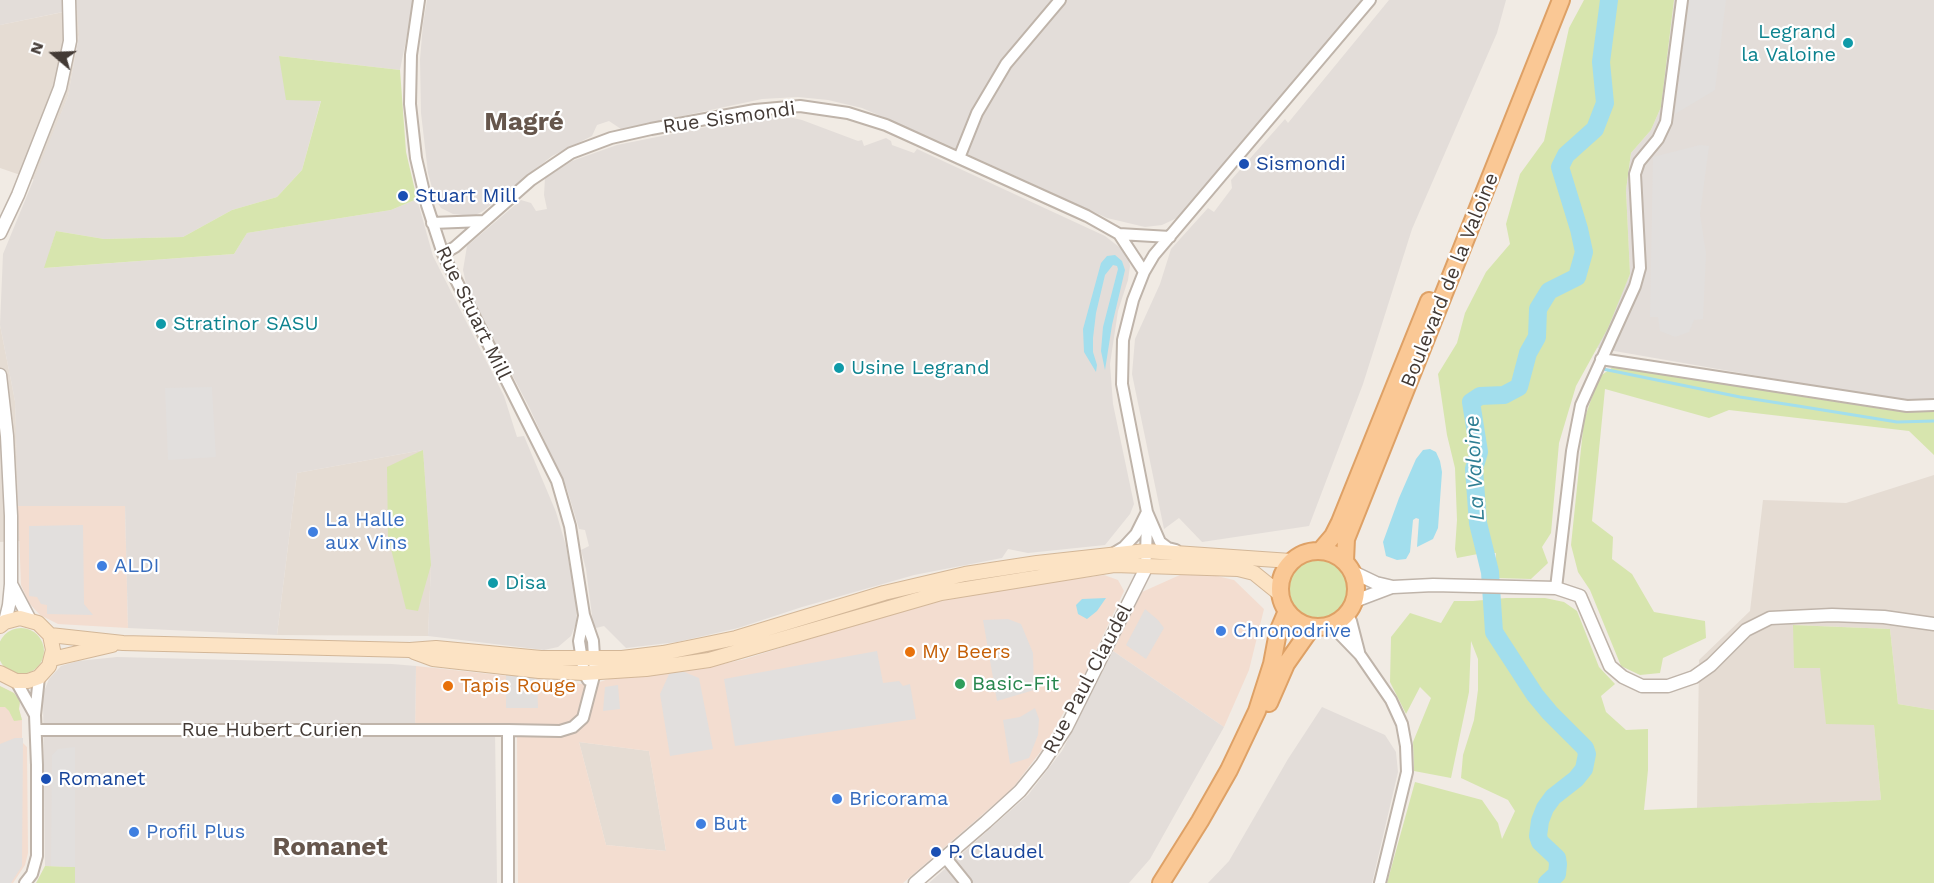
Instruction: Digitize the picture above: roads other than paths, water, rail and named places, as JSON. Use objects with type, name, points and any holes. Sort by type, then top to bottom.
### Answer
[{"type":"main road","name":"Boulevard de la Valoine","points":[[1321,550],[1333,536],[1340,522],[1550,0]]},
{"type":"main road","name":"Boulevard de la Valoine","points":[[1349,566],[1346,539],[1561,0]]},
{"type":"main road","points":[[1321,550],[1334,553],[1349,566],[1357,589],[1350,608],[1331,625],[1312,627],[1298,622],[1287,611],[1280,594],[1281,578],[1291,561],[1307,552],[1321,550]]},
{"type":"main road","points":[[589,670],[736,638],[884,592],[965,574],[1037,563],[1149,551],[1291,561]]},
{"type":"main road","points":[[50,635],[123,643],[410,650],[434,659],[539,671],[646,669],[709,660],[941,593],[1114,566],[1238,569],[1254,573],[1280,594]]},
{"type":"main road","points":[[1161,883],[1206,811],[1248,731],[1257,711],[1272,664],[1278,632],[1287,611]]},
{"type":"main road","points":[[0,673],[16,681],[28,681],[39,677],[49,666],[53,650],[50,635],[44,627],[20,618],[2,624]]},
{"type":"main road","points":[[1173,883],[1239,773],[1286,664],[1312,627]]},
{"type":"main road","points":[[52,659],[123,643]]},
{"type":"street","points":[[0,233],[18,195],[60,88],[70,41],[69,0]]},
{"type":"street","name":"Rue Stuart Mill","points":[[419,0],[411,55],[410,104],[416,158],[432,223],[443,254],[557,481],[573,540],[584,615],[579,637],[589,670]]},
{"type":"street","points":[[958,158],[977,113],[1006,64],[1060,0]]},
{"type":"street","points":[[1149,551],[1147,512],[1122,384],[1124,340],[1133,300],[1144,272],[1154,255],[1370,0]]},
{"type":"street","points":[[1556,588],[1572,451],[1581,405],[1635,286],[1640,267],[1635,174],[1639,162],[1658,140],[1666,122],[1682,0]]},
{"type":"street","name":"Rue Sismondi","points":[[443,254],[455,247],[531,180],[571,153],[611,138],[644,131],[755,110],[800,106],[848,113],[886,125],[1087,216],[1119,234],[1170,237]]},
{"type":"street","points":[[432,223],[483,221]]},
{"type":"street","name":"Rue Sismondi","points":[[1119,234],[1144,272]]},
{"type":"street","points":[[1600,359],[1907,406],[1934,405]]},
{"type":"street","points":[[0,375],[11,516],[11,584],[9,605],[2,624]]},
{"type":"street","points":[[1147,512],[1160,542],[1168,548],[1192,554]]},
{"type":"street","points":[[1112,554],[1124,547],[1136,534],[1147,512]]},
{"type":"street","points":[[1147,566],[1154,531]]},
{"type":"street","name":"Rue Paul Claudel","points":[[915,883],[1020,791],[1042,764],[1066,728],[1147,566]]},
{"type":"street","points":[[1349,566],[1376,583],[1393,587],[1432,585],[1556,588],[1580,596],[1610,666],[1623,677],[1642,686],[1668,686],[1694,677],[1711,666],[1746,630],[1770,618],[1832,615],[1884,617],[1934,624]]},
{"type":"street","points":[[11,584],[30,620]]},
{"type":"street","points":[[1360,655],[1350,608],[1393,587]]},
{"type":"street","points":[[1331,625],[1360,655],[1391,700],[1402,724],[1407,772],[1380,883]]},
{"type":"street","name":"Rue Hubert Curien","points":[[36,730],[560,731],[573,727],[584,718],[589,701],[589,670]]},
{"type":"street","points":[[25,883],[32,874],[37,856],[35,715],[39,677]]},
{"type":"street","points":[[16,681],[35,715]]},
{"type":"street","points":[[508,730],[508,883]]},
{"type":"street","points":[[945,857],[966,883]]},
{"type":"water","points":[[1115,255],[1122,261],[1125,270],[1112,325],[1105,370],[1101,351],[1103,327],[1117,266],[1113,265],[1105,275],[1093,338],[1096,372],[1084,352],[1083,329],[1101,263],[1107,256]]},
{"type":"water","points":[[1430,449],[1436,452],[1442,472],[1438,528],[1433,539],[1417,547],[1419,519],[1413,520],[1410,552],[1406,559],[1397,560],[1386,556],[1383,542],[1416,459],[1423,450]]},
{"type":"water","points":[[1106,598],[1097,611],[1087,619],[1078,614],[1076,605],[1082,599]]},
{"type":"waterway","name":"La Valoine","points":[[1547,883],[1557,874],[1558,864],[1557,858],[1540,842],[1538,836],[1540,821],[1553,797],[1576,779],[1584,769],[1587,754],[1585,748],[1535,695],[1494,632],[1490,572],[1478,523],[1474,469],[1479,452],[1471,402],[1480,396],[1504,395],[1519,387],[1528,353],[1537,337],[1538,309],[1549,291],[1577,277],[1584,252],[1560,167],[1566,155],[1595,129],[1605,103],[1601,62],[1609,0]]},
{"type":"waterway","points":[[1603,369],[1740,397],[1897,422],[1934,421]]},
{"type":"place","name":"Legrand la Valoine","points":[[1848,43]]},
{"type":"place","name":"Sismondi","points":[[1244,164]]},
{"type":"place","name":"Stuart Mill","points":[[403,196]]},
{"type":"place","name":"Stratinor SASU","points":[[161,324]]},
{"type":"place","name":"Usine Legrand","points":[[839,368]]},
{"type":"place","name":"La Halle aux Vins","points":[[313,532]]},
{"type":"place","name":"ALDI","points":[[102,566]]},
{"type":"place","name":"Disa","points":[[493,583]]},
{"type":"place","name":"Chronodrive","points":[[1221,631]]},
{"type":"place","name":"My Beers","points":[[910,652]]},
{"type":"place","name":"Basic-Fit","points":[[960,684]]},
{"type":"place","name":"Tapis Rouge","points":[[448,686]]},
{"type":"place","name":"Romanet","points":[[46,779]]},
{"type":"place","name":"Bricorama","points":[[837,799]]},
{"type":"place","name":"But","points":[[701,824]]},
{"type":"place","name":"Profil Plus","points":[[134,832]]},
{"type":"place","name":"P. Claudel","points":[[936,852]]},
{"type":"district","name":"Magré","points":[[524,122]]},
{"type":"district","name":"Romanet","points":[[330,847]]}]
